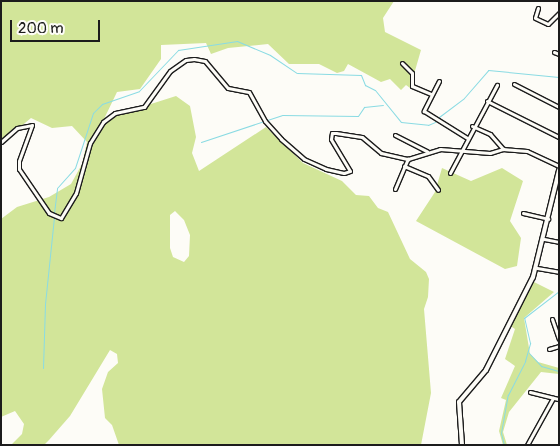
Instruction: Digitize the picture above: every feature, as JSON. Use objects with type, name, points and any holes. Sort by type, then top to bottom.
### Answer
[{"type":"street","points":[[538,8],[536,18],[548,24],[559,13]]},
{"type":"street","points":[[554,52],[559,54]]},
{"type":"street","points":[[1,142],[17,128],[32,125],[18,161],[19,169],[49,213],[61,218],[76,193],[90,143],[103,122],[115,113],[144,108],[170,71],[186,60],[194,59],[205,61],[228,88],[249,92],[267,124],[304,158],[316,166],[344,173],[350,171],[331,139],[334,133],[362,137],[378,152],[408,159],[428,151],[461,149],[490,153],[503,149],[527,151],[559,166]]},
{"type":"street","points":[[402,63],[412,73],[412,86],[431,94]]},
{"type":"street","points":[[439,81],[426,102],[426,114],[466,138]]},
{"type":"street","points":[[514,84],[559,107]]},
{"type":"street","points":[[450,173],[472,126],[497,85]]},
{"type":"street","points":[[487,101],[559,137]]},
{"type":"street","points":[[472,126],[490,134],[503,149]]},
{"type":"street","points":[[395,134],[428,151]]},
{"type":"street","points":[[395,189],[408,159]]},
{"type":"street","points":[[404,166],[428,176],[438,190]]},
{"type":"street","points":[[462,445],[459,402],[486,370],[537,268],[559,170]]},
{"type":"street","points":[[523,213],[548,219]]},
{"type":"street","points":[[544,239],[559,242]]},
{"type":"street","points":[[537,268],[559,272]]},
{"type":"street","points":[[552,319],[559,339]]},
{"type":"street","points":[[550,349],[559,346]]},
{"type":"street","points":[[530,392],[559,399]]},
{"type":"street","points":[[527,445],[554,398]]},
{"type":"green space","points":[[1,1],[394,1],[383,18],[385,32],[421,50],[410,88],[406,85],[401,90],[390,79],[381,82],[348,64],[344,71],[337,73],[319,64],[289,64],[268,44],[228,48],[211,54],[206,43],[161,45],[161,59],[140,89],[117,92],[104,119],[176,96],[190,106],[196,137],[192,153],[199,171],[266,127],[303,163],[342,181],[356,195],[369,196],[378,208],[388,212],[410,259],[426,272],[429,279],[428,297],[424,309],[431,393],[421,445],[119,445],[112,425],[105,418],[102,389],[108,372],[118,363],[117,354],[110,350],[70,416],[44,445],[11,445],[22,434],[24,424],[15,411],[1,417],[1,219],[17,207],[49,197],[71,184],[82,164],[87,142],[72,126],[52,128],[31,118],[1,143]],"holes":[[[175,211],[184,220],[190,235],[189,256],[184,262],[173,257],[170,248],[170,215]]]},
{"type":"green space","points":[[442,168],[471,181],[502,168],[523,181],[510,221],[521,238],[517,266],[505,269],[416,221],[435,192]]},
{"type":"green space","points":[[532,281],[554,292],[524,318],[530,354],[538,362],[559,368],[559,374],[541,372],[509,412],[503,432],[507,445],[503,445],[499,431],[506,400],[501,398],[515,366],[505,359],[515,329],[509,325]]},
{"type":"waterway","points":[[54,213],[57,188],[75,168],[93,113],[102,104],[139,91],[178,50],[237,41],[270,55],[297,73],[361,75],[365,85],[375,90],[401,122],[428,125],[435,122]]},
{"type":"waterway","points":[[439,117],[464,98],[488,70],[559,77]]},
{"type":"waterway","points":[[201,142],[282,115],[358,116],[364,107],[383,105]]},
{"type":"waterway","points":[[43,368],[45,304],[54,217]]},
{"type":"waterway","points":[[504,445],[501,433],[508,395],[525,361],[530,343],[524,318],[559,291]]},
{"type":"waterway","points":[[529,353],[541,366],[559,371]]}]
